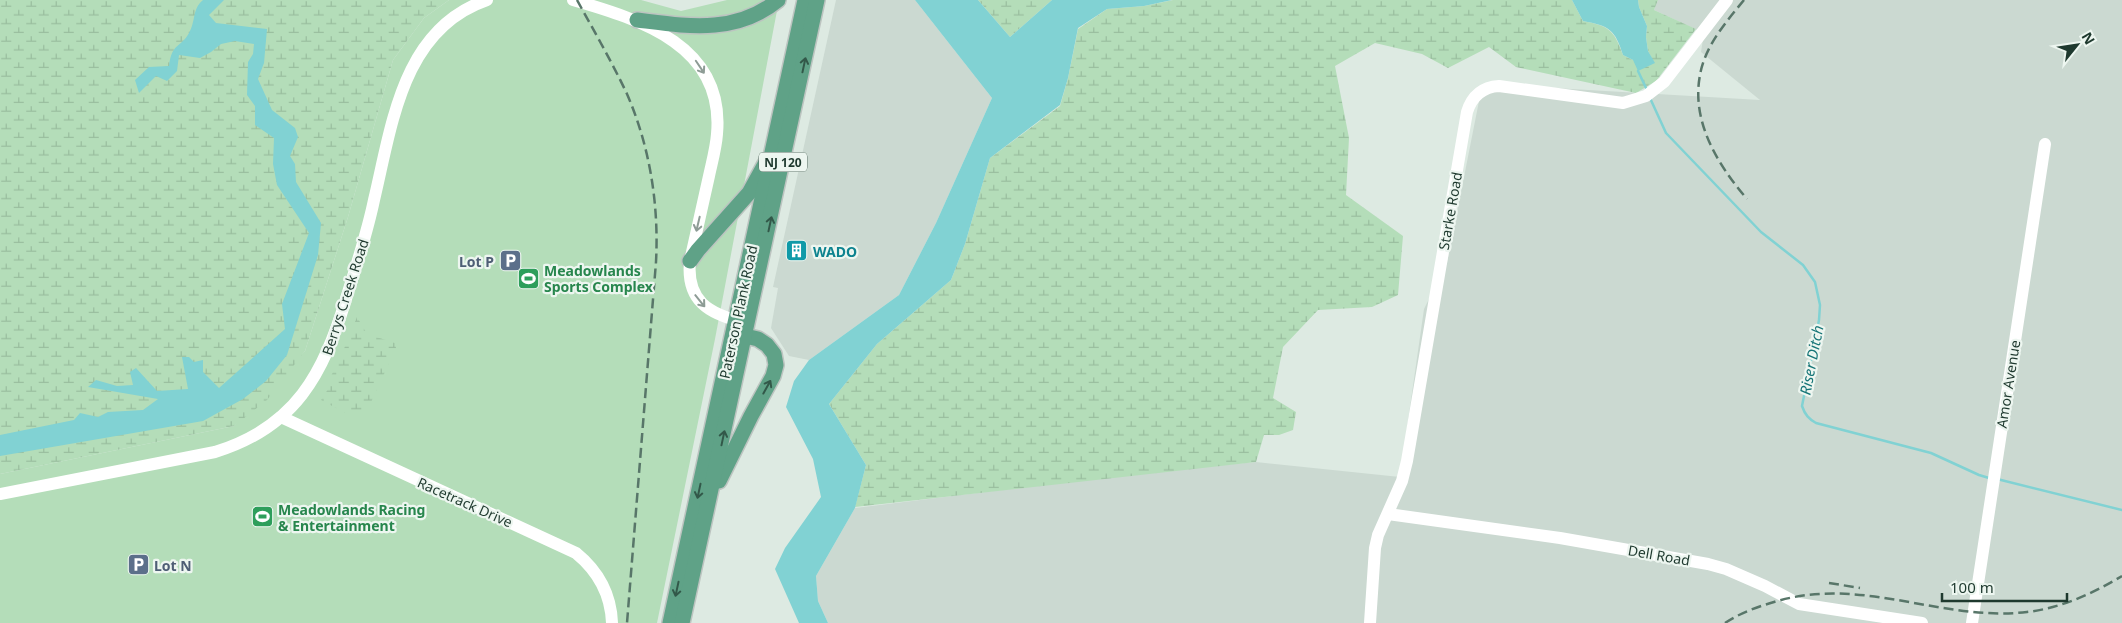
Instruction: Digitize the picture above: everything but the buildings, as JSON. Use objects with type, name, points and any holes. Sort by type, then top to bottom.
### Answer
[{"type":"main road","points":[[637,20],[684,26],[720,25],[757,14],[778,0]]},
{"type":"main road","name":"Paterson Plank Road","points":[[682,623],[708,502],[775,146],[805,0]]},
{"type":"main road","name":"Paterson Plank Road","points":[[670,623],[817,0]]},
{"type":"main road","points":[[690,261],[749,193],[775,146]]},
{"type":"main road","points":[[708,502],[775,370],[775,360],[771,349],[741,328]]},
{"type":"street","name":"Berrys Creek Road","points":[[0,494],[215,452],[246,440],[281,417],[307,388],[332,344],[359,257],[395,114],[412,65],[439,29],[464,10],[487,0]]},
{"type":"street","points":[[573,0],[637,20],[674,40],[690,54],[707,78],[717,105],[717,137],[690,261],[691,282],[698,300],[712,312],[741,328]]},
{"type":"street","name":"Starke Road","points":[[1370,623],[1375,548],[1402,481],[1407,461],[1467,112],[1472,100],[1484,89],[1499,86],[1622,103],[1634,101],[1646,96],[1664,82],[1727,0]]},
{"type":"street","name":"Amor Avenue","points":[[1972,623],[2045,144]]},
{"type":"street","name":"Racetrack Drive","points":[[281,417],[576,554],[589,565],[600,580],[608,598],[612,623]]},
{"type":"street","name":"Dell Road","points":[[1388,514],[1560,538],[1708,564],[1726,569],[1765,586],[1799,604],[1922,623]]},
{"type":"shaded area","points":[[836,0],[915,0],[992,98],[936,223],[899,295],[809,360],[789,356],[771,328],[778,288],[773,287]]},
{"type":"shaded area","points":[[1658,0],[2122,0],[2122,623],[828,623],[818,601],[816,576],[855,508],[1166,470],[1256,462],[1400,477],[1424,309],[1447,263],[1480,96],[1502,85],[1760,100],[1701,52],[1704,33],[1654,10]]},
{"type":"green space","points":[[0,0],[449,0],[424,18],[393,60],[348,217],[305,351],[267,400],[234,426],[0,474]]},
{"type":"green space","name":"Meadowlands Sports Complex","points":[[449,0],[641,0],[681,11],[727,0],[779,0],[715,339],[657,623],[0,623],[0,474],[234,426],[305,351],[348,217],[393,60],[424,18]]},
{"type":"green space","points":[[978,0],[1052,0],[1010,37]]},
{"type":"green space","points":[[1173,0],[1572,0],[1583,21],[1604,27],[1613,34],[1623,55],[1633,60],[1654,63],[1648,51],[1647,26],[1638,0],[1658,0],[1654,10],[1696,29],[1656,81],[1636,93],[1516,67],[1489,47],[1448,68],[1422,54],[1375,43],[1335,66],[1349,138],[1346,195],[1403,236],[1398,295],[1372,307],[1318,310],[1283,347],[1273,398],[1296,412],[1293,430],[1279,435],[1264,435],[1256,462],[855,507],[866,465],[829,404],[877,344],[951,280],[965,244],[990,158],[1060,106],[1078,29],[1107,9],[1144,6]]},
{"type":"green space","points":[[357,317],[367,334],[395,343],[396,348],[366,413],[355,418],[321,400],[328,389],[325,387],[339,361]]},
{"type":"water","points":[[203,0],[224,0],[209,15],[216,23],[267,29],[264,63],[258,79],[272,110],[295,128],[298,137],[290,156],[295,164],[296,182],[321,223],[318,255],[287,355],[266,381],[243,399],[203,421],[0,456],[0,435],[74,420],[80,413],[98,417],[108,412],[143,410],[158,399],[88,387],[96,380],[117,386],[133,385],[130,372],[136,368],[157,391],[188,389],[182,357],[189,357],[194,362],[203,360],[203,372],[219,388],[285,329],[282,304],[309,233],[277,185],[273,164],[274,138],[255,125],[255,106],[247,95],[248,62],[253,54],[254,44],[235,41],[221,44],[200,58],[179,55],[177,71],[167,81],[156,76],[139,93],[135,80],[149,67],[169,66],[172,53],[189,33],[197,7]]},
{"type":"water","points":[[915,0],[978,0],[1010,37],[1052,0],[1172,0],[1144,6],[1107,9],[1078,28],[1068,78],[1060,105],[990,158],[965,244],[951,280],[877,344],[829,404],[866,465],[855,508],[816,576],[818,601],[828,623],[799,623],[775,569],[785,548],[821,497],[813,459],[786,407],[794,381],[809,360],[899,295],[936,223],[992,98]]},
{"type":"water","points":[[1572,0],[1638,0],[1647,26],[1648,51],[1655,63],[1638,71],[1633,60],[1623,55],[1614,34],[1605,27],[1583,21]]},
{"type":"waterway","name":"Riser Ditch","points":[[1638,71],[1647,90]]},
{"type":"waterway","name":"Riser Ditch","points":[[1650,98],[1666,133],[1761,232],[1803,265],[1815,282],[1820,305],[1819,320],[1802,406],[1804,412],[1811,420],[1816,423],[1931,453],[1989,478]]},
{"type":"waterway","name":"Riser Ditch","points":[[1997,479],[2122,510]]},
{"type":"railway","points":[[577,0],[615,70],[635,114],[647,155],[656,219],[656,262],[627,623]]},
{"type":"railway","points":[[1744,0],[1711,44],[1700,75],[1698,92],[1699,109],[1709,142],[1726,172],[1747,199]]},
{"type":"railway","points":[[1725,623],[1737,616],[1774,602],[1807,595],[1870,596],[1963,611],[2027,612],[2064,604],[2099,589],[2122,576]]},
{"type":"railway","points":[[1829,583],[1860,588]]},
{"type":"place","name":"WADO","points":[[797,251]]},
{"type":"place","name":"Lot P","points":[[510,261]]},
{"type":"place","name":"Meadowlands Sports Complex","points":[[528,278]]},
{"type":"place","name":"Meadowlands Racing & Entertainment","points":[[262,517]]},
{"type":"place","name":"Lot N","points":[[138,565]]}]
